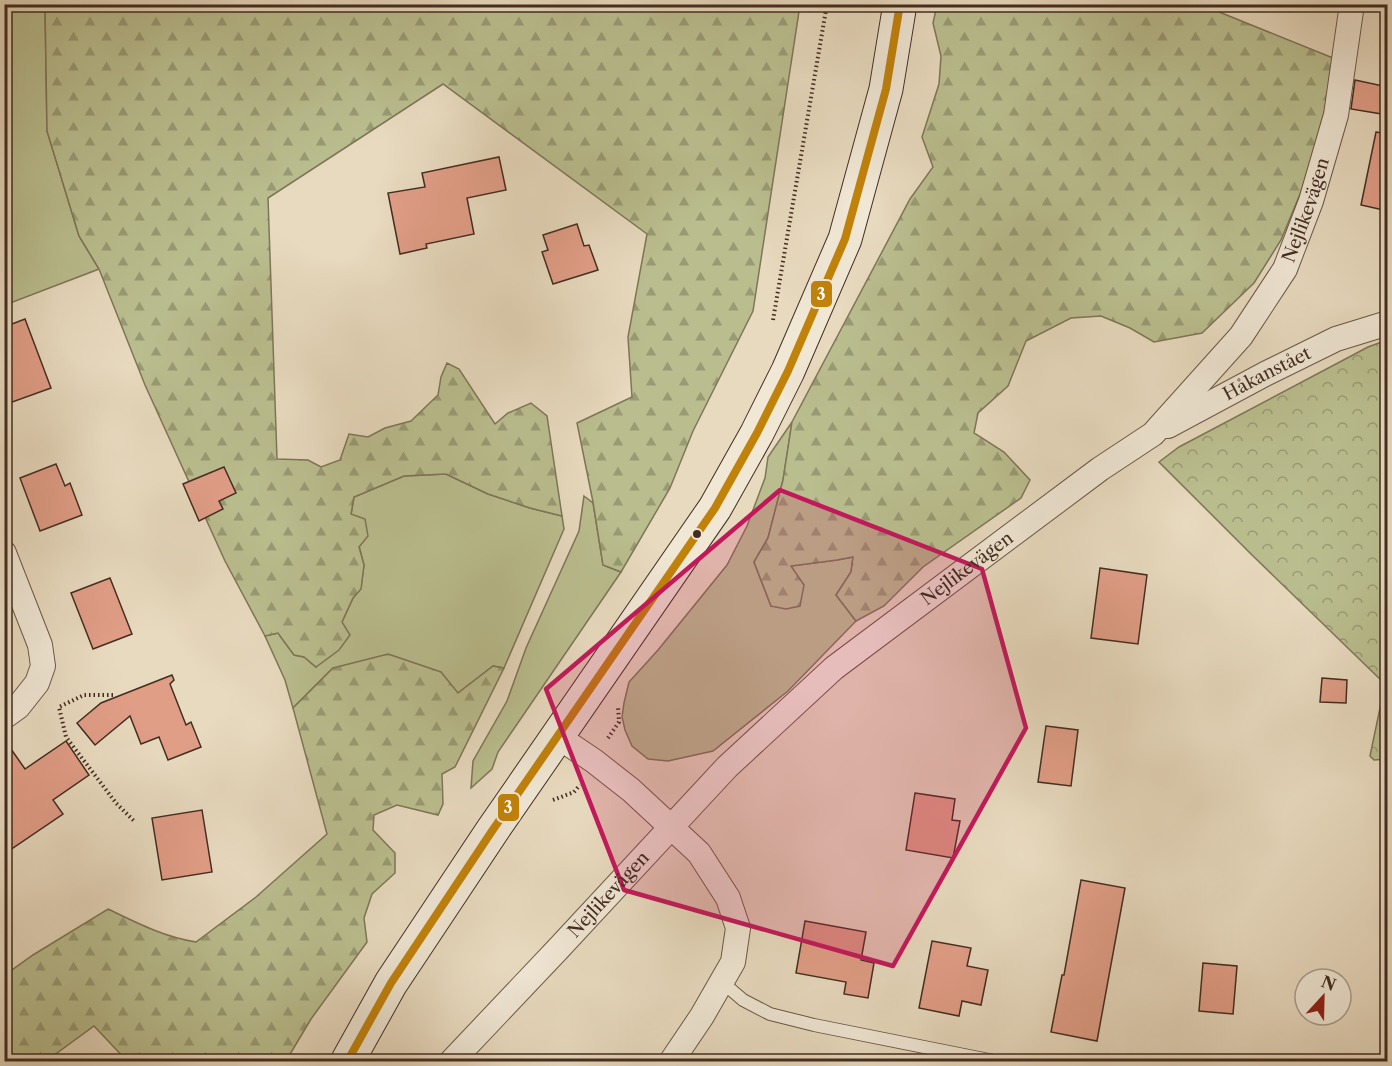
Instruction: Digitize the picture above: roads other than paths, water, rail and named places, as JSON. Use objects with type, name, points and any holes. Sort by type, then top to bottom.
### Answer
[{"type":"street","points":[[347,1062],[391,983],[492,831],[715,508],[757,433],[788,371],[845,239],[886,89],[900,4]]},
{"type":"street","name":"Nejlikevägen","points":[[451,1062],[727,767],[834,668],[1100,469],[1153,434],[1241,336],[1285,269],[1311,201],[1336,115],[1352,4]]},
{"type":"street","name":"Håkanstået","points":[[1153,434],[1336,339],[1388,323]]},
{"type":"street","points":[[4,553],[40,645],[43,666],[36,683],[18,707],[4,717]]},
{"type":"street","points":[[557,736],[631,790],[699,853],[728,898],[738,928],[733,962],[702,1016],[671,1062]]},
{"type":"lane","points":[[722,982],[743,1000],[770,1014],[999,1062]]}]
